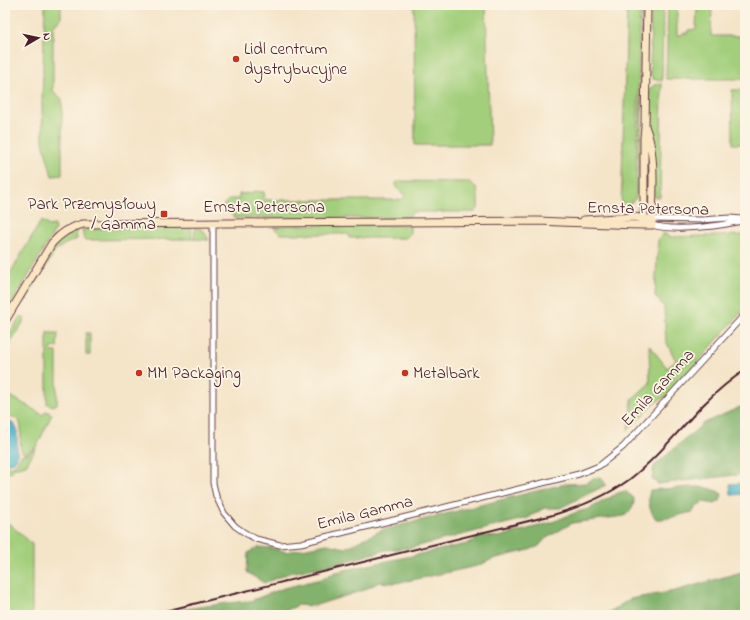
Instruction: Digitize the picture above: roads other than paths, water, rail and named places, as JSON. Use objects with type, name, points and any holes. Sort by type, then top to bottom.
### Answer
[{"type":"street","points":[[644,222],[647,5]]},
{"type":"street","points":[[645,126],[650,138],[652,169],[652,222]]},
{"type":"street","name":"Ernsta Petersona","points":[[5,321],[48,249],[59,235],[70,228],[89,224],[528,221],[574,222],[604,225],[730,218],[745,220]]},
{"type":"street","name":"Ernsta Petersona","points":[[652,222],[662,228],[731,224],[745,220]]},
{"type":"street","name":"Emila Gamma","points":[[213,223],[212,449],[214,489],[224,514],[235,526],[256,539],[280,545],[312,541],[579,474],[599,466],[623,447],[745,314]]},
{"type":"water","points":[[5,418],[15,425],[17,429],[17,458],[14,462],[5,464]]},
{"type":"water","points":[[745,483],[745,494],[731,495],[730,484]]},
{"type":"railway","points":[[149,615],[553,515],[583,505],[612,491],[640,471],[659,453],[708,400],[745,370]]},
{"type":"place","name":"Lidl centrum dystrybucyjne","points":[[236,59]]},
{"type":"place","name":"Park Przemysłowy / Gamma","points":[[164,214]]},
{"type":"place","name":"MM Packaging","points":[[139,373]]},
{"type":"place","name":"Metalbark","points":[[405,373]]}]
